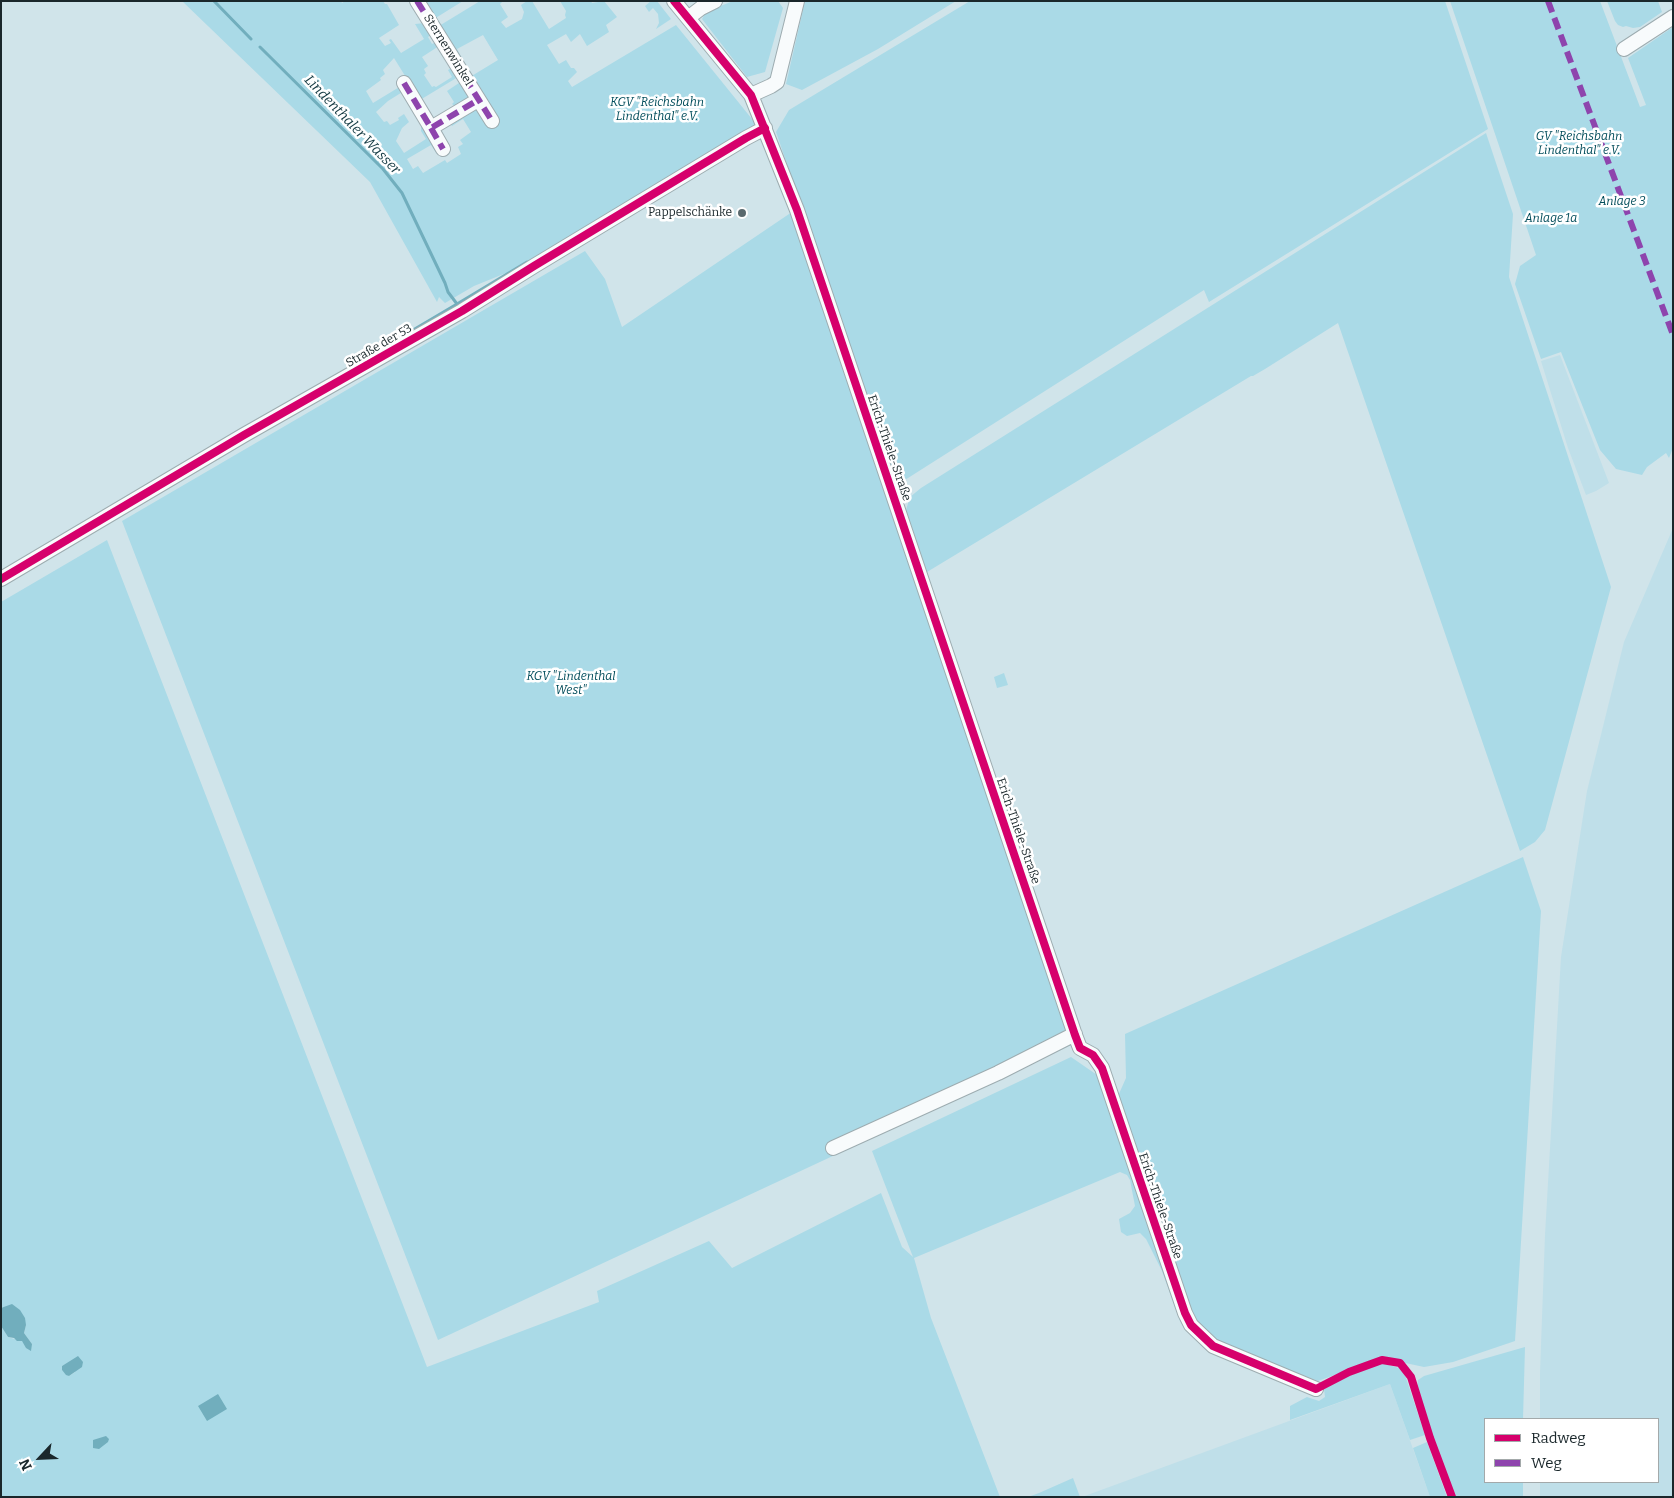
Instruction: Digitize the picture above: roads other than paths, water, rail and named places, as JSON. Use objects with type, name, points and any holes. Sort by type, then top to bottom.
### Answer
[{"type":"street","name":"Sternenwinkel","points":[[417,1],[492,121]]},
{"type":"street","name":"Erich-Thiele-Straße","points":[[674,1],[751,95],[765,128],[797,210],[1075,1034],[1080,1048],[1093,1055],[1102,1068],[1182,1304],[1191,1325],[1213,1346],[1316,1389]]},
{"type":"street","points":[[688,18],[701,8],[715,1]]},
{"type":"street","points":[[751,95],[776,82],[781,69],[797,1]]},
{"type":"street","points":[[1624,49],[1673,17]]},
{"type":"street","points":[[404,83],[443,149]]},
{"type":"street","name":"Sternenwinkel","points":[[431,128],[478,100]]},
{"type":"street","name":"Straße der 53","points":[[1,579],[244,435],[462,311],[765,128]]},
{"type":"street","points":[[833,1148],[998,1073],[1075,1034]]},
{"type":"waterway","name":"Lindenthaler Wasser","points":[[214,1],[251,39]]},
{"type":"waterway","name":"Lindenthaler Wasser","points":[[260,47],[383,169],[402,193],[448,292],[457,304],[364,359]]},
{"type":"waterway","points":[[457,304],[527,262]]},
{"type":"place","name":"Pappelschänke","points":[[742,213]]},
{"type":"park label","name":"KGV \"Reichsbahn Lindenthal\" e.V.","points":[[657,110]]},
{"type":"park label","name":"GV \"Reichsbahn Lindenthal\" e.V.","points":[[1579,144]]},
{"type":"park label","name":"Anlage 3","points":[[1622,202]]},
{"type":"park label","name":"Anlage 1a","points":[[1551,219]]},
{"type":"park label","name":"KGV \"Lindenthal West\"","points":[[571,684]]}]
